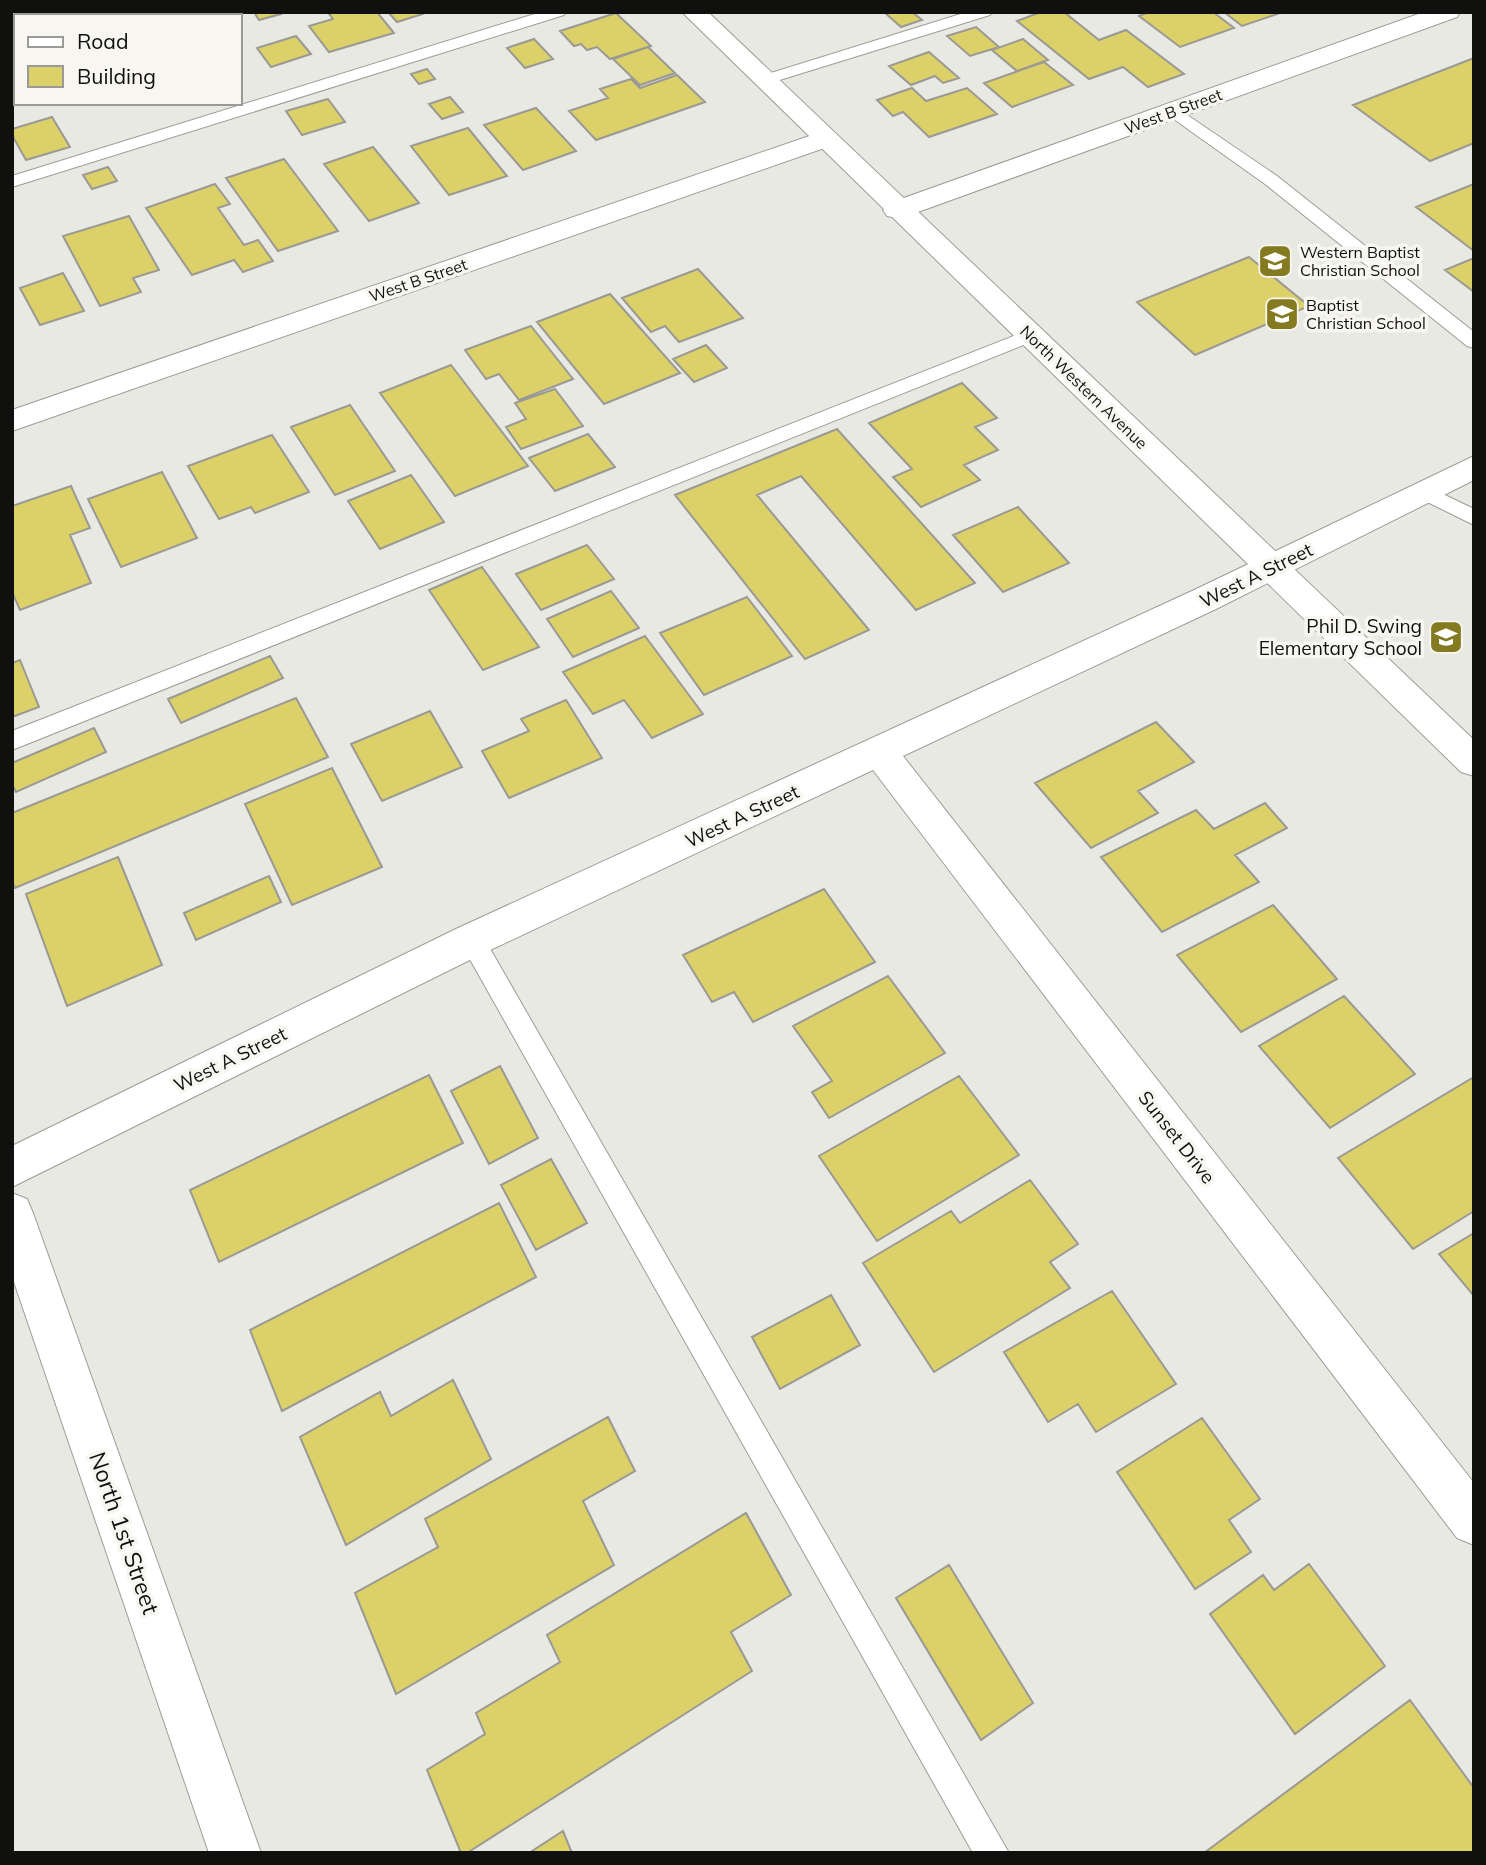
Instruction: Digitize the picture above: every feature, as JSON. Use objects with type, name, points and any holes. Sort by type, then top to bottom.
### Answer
[{"type":"street","name":"North Western Avenue","points":[[694,12],[1474,762]]},
{"type":"street","name":"West B Street","points":[[897,210],[1448,12]]},
{"type":"street","name":"West B Street","points":[[12,421],[824,139]]},
{"type":"street","name":"West A Street","points":[[12,1167],[472,940],[1273,568],[1474,467]]},
{"type":"street","name":"Sunset Drive","points":[[880,752],[1474,1521]]},
{"type":"street","name":"North 1st Street","points":[[12,1213],[235,1853]]},
{"type":"lane","points":[[12,182],[558,12]]},
{"type":"lane","points":[[764,80],[984,12]]},
{"type":"lane","points":[[1174,111],[1271,180],[1474,342]]},
{"type":"lane","points":[[12,741],[1029,336]]},
{"type":"lane","points":[[1422,491],[1474,518]]},
{"type":"lane","points":[[472,940],[992,1853]]},
{"type":"building","points":[[120,12],[188,14],[121,14]]},
{"type":"building","points":[[254,12],[280,12],[281,14],[259,20]]},
{"type":"building","points":[[377,12],[394,33],[329,52],[309,26],[333,19],[329,14]]},
{"type":"building","points":[[388,12],[422,12],[423,14],[397,22]]},
{"type":"building","points":[[884,12],[912,12],[922,20],[901,27]]},
{"type":"building","points":[[1041,12],[1064,12],[1099,40],[1126,30],[1184,74],[1148,87],[1123,67],[1089,79],[1017,21]]},
{"type":"building","points":[[1149,12],[1213,12],[1234,28],[1180,47],[1139,16]]},
{"type":"building","points":[[1224,12],[1283,12],[1242,26]]},
{"type":"building","points":[[616,13],[651,46],[610,59],[597,47],[587,50],[581,44],[574,46],[560,31]]},
{"type":"building","points":[[976,27],[999,47],[970,56],[947,36]]},
{"type":"building","points":[[296,36],[311,54],[271,67],[257,48]]},
{"type":"building","points":[[534,39],[553,59],[525,68],[507,48]]},
{"type":"building","points":[[1023,39],[1048,60],[1017,71],[992,50]]},
{"type":"building","points":[[648,47],[675,73],[640,85],[613,59]]},
{"type":"building","points":[[929,52],[959,78],[943,83],[935,76],[911,85],[889,66]]},
{"type":"building","points":[[1474,58],[1474,143],[1430,161],[1353,105]]},
{"type":"building","points":[[1044,62],[1073,85],[1012,107],[984,83]]},
{"type":"building","points":[[427,69],[435,79],[419,84],[411,74]]},
{"type":"building","points":[[677,75],[705,102],[596,140],[569,111],[608,98],[600,89],[631,79],[640,88]]},
{"type":"building","points":[[912,88],[926,101],[967,88],[997,114],[929,137],[903,112],[893,116],[877,100]]},
{"type":"building","points":[[450,97],[463,112],[442,119],[429,104]]},
{"type":"building","points":[[328,99],[345,122],[302,135],[286,111]]},
{"type":"building","points":[[536,108],[576,151],[523,170],[484,125]]},
{"type":"building","points":[[52,117],[70,147],[26,160],[12,135],[12,129]]},
{"type":"building","points":[[468,128],[507,176],[449,195],[411,146]]},
{"type":"building","points":[[373,147],[419,203],[369,221],[324,164]]},
{"type":"building","points":[[284,159],[338,231],[278,251],[226,178]]},
{"type":"building","points":[[108,167],[117,181],[92,189],[83,175]]},
{"type":"building","points":[[215,184],[230,204],[218,208],[244,245],[258,240],[273,261],[243,272],[234,260],[192,275],[146,208]]},
{"type":"building","points":[[1474,184],[1474,251],[1416,207]]},
{"type":"building","points":[[129,216],[159,270],[133,278],[141,292],[100,306],[63,236]]},
{"type":"building","points":[[1249,257],[1309,306],[1195,355],[1137,302]]},
{"type":"building","points":[[1474,258],[1474,292],[1445,270]]},
{"type":"building","points":[[698,269],[743,318],[679,342],[665,326],[651,332],[622,298]]},
{"type":"building","points":[[63,273],[84,311],[40,325],[20,288]]},
{"type":"building","points":[[610,294],[680,373],[604,404],[537,322]]},
{"type":"building","points":[[531,326],[573,379],[519,400],[499,374],[486,379],[465,350]]},
{"type":"building","points":[[706,345],[727,368],[694,382],[673,359]]},
{"type":"building","points":[[451,365],[528,466],[455,496],[380,393]]},
{"type":"building","points":[[962,383],[997,418],[975,427],[998,450],[964,465],[980,480],[921,507],[893,477],[912,469],[869,423]]},
{"type":"building","points":[[555,389],[583,426],[521,449],[506,427],[526,419],[515,403]]},
{"type":"building","points":[[350,405],[395,471],[335,495],[291,427]]},
{"type":"building","points":[[837,429],[975,583],[916,610],[801,476],[757,495],[869,630],[805,659],[675,495]]},
{"type":"building","points":[[588,434],[615,467],[555,491],[529,458]]},
{"type":"building","points":[[272,435],[309,492],[255,513],[251,507],[219,519],[188,466]]},
{"type":"building","points":[[162,472],[197,538],[121,567],[88,499]]},
{"type":"building","points":[[411,475],[444,522],[380,549],[348,501]]},
{"type":"building","points":[[71,486],[90,528],[70,535],[91,583],[20,610],[12,592],[12,506]]},
{"type":"building","points":[[1018,507],[1069,563],[1003,592],[953,535]]},
{"type":"building","points":[[587,545],[614,579],[541,610],[516,574]]},
{"type":"building","points":[[482,567],[539,647],[483,670],[429,590]]},
{"type":"building","points":[[611,591],[639,628],[573,657],[547,619]]},
{"type":"building","points":[[747,597],[792,656],[704,695],[660,633]]},
{"type":"building","points":[[645,636],[703,714],[652,738],[624,700],[593,714],[563,672]]},
{"type":"building","points":[[270,656],[283,678],[181,723],[168,699]]},
{"type":"building","points":[[20,660],[39,707],[12,717],[12,663]]},
{"type":"building","points":[[296,698],[328,757],[15,888],[12,881],[12,813]]},
{"type":"building","points":[[566,700],[602,758],[509,798],[482,751],[529,731],[521,719]]},
{"type":"building","points":[[430,711],[462,767],[382,801],[351,744]]},
{"type":"building","points":[[1156,722],[1194,762],[1138,791],[1158,813],[1091,848],[1035,783]]},
{"type":"building","points":[[94,728],[106,752],[16,792],[12,784],[12,763]]},
{"type":"building","points":[[332,768],[382,867],[292,905],[245,804]]},
{"type":"building","points":[[1265,803],[1287,828],[1235,855],[1259,882],[1162,932],[1101,857],[1196,810],[1214,829]]},
{"type":"building","points":[[118,857],[162,965],[67,1006],[26,894]]},
{"type":"building","points":[[269,876],[281,902],[196,940],[184,913]]},
{"type":"building","points":[[824,889],[875,962],[753,1022],[734,992],[712,1002],[683,955]]},
{"type":"building","points":[[1273,905],[1337,979],[1241,1032],[1177,955]]},
{"type":"building","points":[[888,976],[945,1053],[829,1118],[812,1092],[832,1081],[793,1026]]},
{"type":"building","points":[[1344,996],[1415,1074],[1330,1128],[1259,1046]]},
{"type":"building","points":[[500,1066],[538,1138],[489,1164],[451,1091]]},
{"type":"building","points":[[429,1075],[463,1143],[219,1262],[190,1190]]},
{"type":"building","points":[[959,1076],[1019,1155],[877,1241],[819,1156]]},
{"type":"building","points":[[1474,1077],[1474,1211],[1413,1249],[1338,1158]]},
{"type":"building","points":[[551,1159],[587,1223],[536,1250],[501,1185]]},
{"type":"building","points":[[1030,1180],[1078,1244],[1050,1262],[1070,1288],[934,1372],[863,1263],[951,1211],[960,1223]]},
{"type":"building","points":[[499,1203],[536,1277],[282,1411],[250,1330]]},
{"type":"building","points":[[1474,1233],[1474,1296],[1439,1254]]},
{"type":"building","points":[[1112,1291],[1176,1384],[1096,1432],[1078,1404],[1048,1422],[1004,1352]]},
{"type":"building","points":[[831,1295],[860,1345],[780,1389],[752,1337]]},
{"type":"building","points":[[453,1380],[491,1459],[346,1545],[300,1437],[380,1392],[391,1416]]},
{"type":"building","points":[[608,1417],[635,1471],[583,1501],[614,1565],[396,1694],[355,1593],[438,1547],[425,1519]]},
{"type":"building","points":[[1202,1418],[1260,1499],[1229,1520],[1251,1552],[1195,1589],[1117,1472]]},
{"type":"building","points":[[746,1513],[791,1595],[731,1632],[752,1671],[467,1853],[461,1853],[427,1770],[485,1734],[476,1713],[560,1662],[547,1635]]},
{"type":"building","points":[[1309,1564],[1385,1666],[1295,1734],[1210,1614],[1263,1575],[1274,1590]]},
{"type":"building","points":[[949,1565],[1033,1703],[981,1740],[896,1598]]},
{"type":"building","points":[[1410,1700],[1474,1788],[1474,1853],[1204,1853]]},
{"type":"building","points":[[563,1831],[572,1853],[529,1853]]},
{"type":"place","name":"Western Baptist Christian School","points":[[1275,261]]},
{"type":"place","name":"Baptist Christian School","points":[[1282,314]]},
{"type":"place","name":"Phil D. Swing Elementary School","points":[[1446,637]]}]
